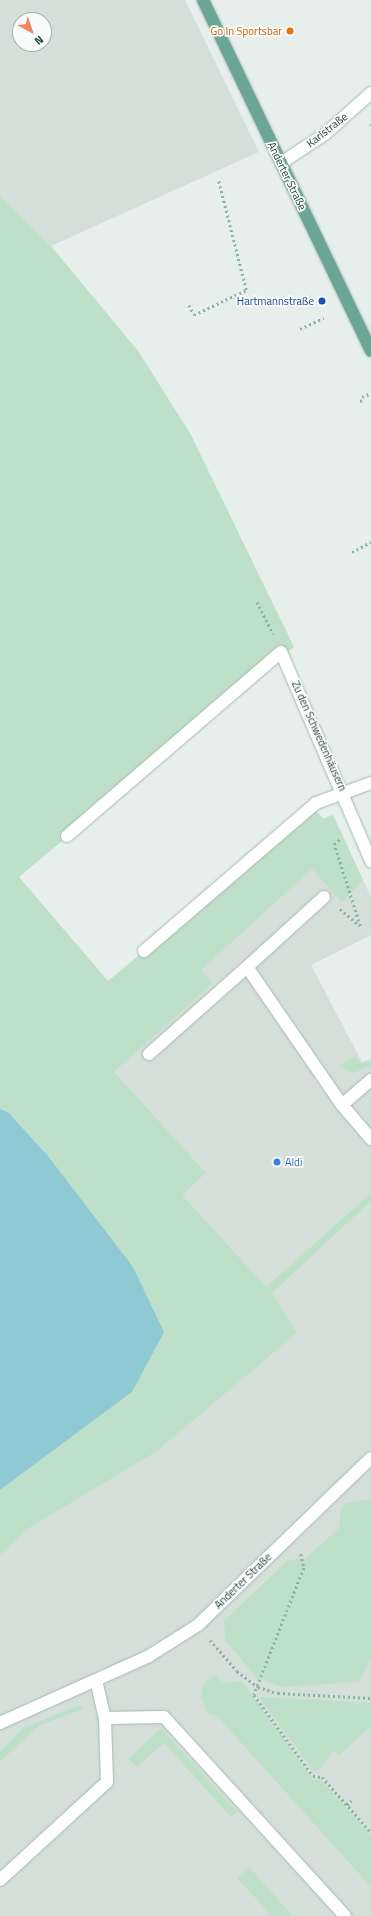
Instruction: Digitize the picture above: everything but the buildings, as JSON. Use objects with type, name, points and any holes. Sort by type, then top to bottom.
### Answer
[{"type":"main road","name":"Anderter Straße","points":[[203,0],[371,351]]},
{"type":"street","name":"Karlstraße","points":[[281,163],[325,134],[371,93]]},
{"type":"street","name":"Zu den Schwedenhäusern","points":[[281,652],[344,796],[371,783]]},
{"type":"street","points":[[67,836],[281,652]]},
{"type":"street","points":[[144,951],[316,804],[344,796],[371,861]]},
{"type":"street","points":[[149,1054],[248,967],[324,897]]},
{"type":"street","points":[[248,967],[342,1105],[371,1139]]},
{"type":"street","points":[[342,1105],[371,1080]]},
{"type":"street","name":"Anderter Straße","points":[[0,1723],[149,1656],[198,1625],[371,1458]]},
{"type":"street","points":[[0,1880],[107,1782],[105,1718],[96,1680]]},
{"type":"street","points":[[105,1718],[164,1716],[345,1916]]},
{"type":"path","points":[[189,305],[194,315],[246,290],[218,179]]},
{"type":"path","points":[[300,330],[324,318]]},
{"type":"path","points":[[360,402],[371,393]]},
{"type":"path","points":[[352,552],[371,542]]},
{"type":"path","points":[[257,602],[281,652]]},
{"type":"path","points":[[324,897],[360,926],[334,844],[356,826]]},
{"type":"path","points":[[304,1559],[294,1595],[254,1695],[313,1776],[322,1777],[371,1832]]},
{"type":"path","points":[[198,1625],[236,1671],[258,1687],[278,1693],[371,1698]]},
{"type":"path","points":[[347,1805],[351,1801]]},
{"type":"shaded area","points":[[0,0],[185,0],[259,152],[51,246],[0,196]]},
{"type":"shaded area","points":[[314,809],[323,819],[333,815],[371,897],[371,935],[311,965],[362,1062],[371,1059],[371,1916],[0,1916],[0,1490],[132,1392],[51,1089]]},
{"type":"green space","points":[[0,196],[51,246],[138,351],[190,433],[294,647],[19,877],[108,981],[314,809],[323,819],[333,815],[363,880],[342,902],[312,869],[201,970],[213,983],[114,1072],[206,1173],[182,1195],[266,1287],[371,1193],[371,1201],[272,1293],[297,1333],[157,1451],[27,1529],[0,1555],[0,1490],[132,1392],[83,1206],[48,1156],[8,1112],[0,1109]]},
{"type":"green space","points":[[355,1056],[361,1063],[371,1061],[371,1066],[353,1073],[339,1066]]},
{"type":"green space","points":[[371,1499],[371,1658],[359,1682],[282,1687],[257,1678],[225,1640],[224,1621],[288,1560],[305,1559],[339,1528],[341,1509],[346,1503]]},
{"type":"green space","points":[[215,1675],[223,1683],[242,1681],[313,1780],[321,1780],[371,1835],[371,1887],[218,1717],[207,1713],[201,1696],[204,1683]]},
{"type":"green space","points":[[259,1697],[371,1703],[371,1730],[369,1728],[339,1755],[334,1750],[319,1770],[314,1771]]},
{"type":"green space","points":[[79,1705],[84,1709],[40,1725],[0,1762],[0,1752],[23,1728]]},
{"type":"green space","points":[[161,1728],[237,1812],[231,1817],[164,1743],[137,1767],[128,1759]]},
{"type":"green space","points":[[249,1867],[293,1916],[272,1916],[237,1878]]},
{"type":"water","points":[[0,1109],[8,1112],[48,1156],[133,1267],[164,1332],[132,1392],[0,1490]]},
{"type":"place","name":"Go In Sportsbar","points":[[290,31]]},
{"type":"place","name":"Hartmannstraße","points":[[322,301]]},
{"type":"place","name":"Aldi","points":[[277,1162]]}]
